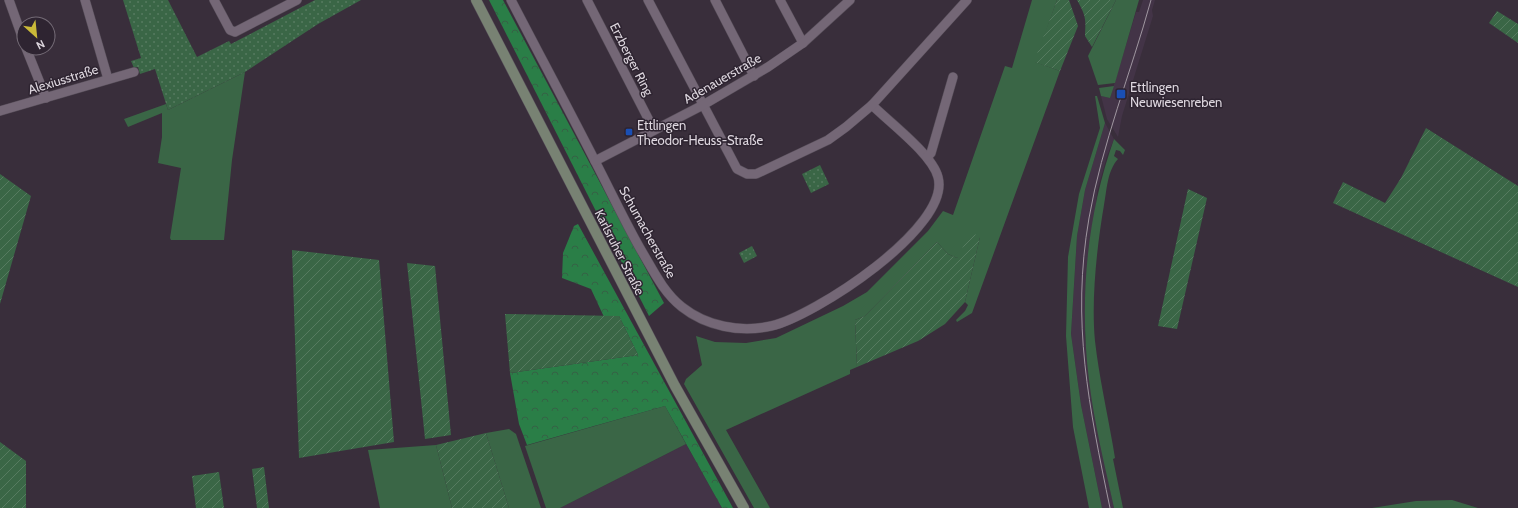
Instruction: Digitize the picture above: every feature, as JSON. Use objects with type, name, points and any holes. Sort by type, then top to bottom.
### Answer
[{"type":"main road","name":"Karlsruher Straße","points":[[474,2],[675,386],[744,508]]},
{"type":"street","points":[[9,0],[16,20]]},
{"type":"street","points":[[85,0],[108,79]]},
{"type":"street","points":[[214,0],[230,30],[235,32],[297,0]]},
{"type":"street","name":"Schumacherstraße","points":[[511,0],[624,220],[660,283],[680,306],[696,317],[716,326],[749,328],[772,326],[821,304],[858,281],[897,250],[922,220],[931,207],[938,191],[938,177],[927,157],[872,105]]},
{"type":"street","name":"Erzberger Ring","points":[[587,0],[654,130]]},
{"type":"street","points":[[648,0],[737,169],[746,174],[756,174],[828,140],[872,105],[967,0]]},
{"type":"street","points":[[715,0],[754,76]]},
{"type":"street","points":[[780,0],[803,43]]},
{"type":"street","name":"Adenauerstraße","points":[[595,161],[703,105],[754,76],[803,43],[850,0]]},
{"type":"street","points":[[29,56],[46,98]]},
{"type":"street","name":"Alexiusstraße","points":[[0,111],[134,72]]},
{"type":"street","points":[[927,157],[930,153],[953,77]]},
{"type":"shaded area","points":[[1143,0],[1155,0],[1152,10],[1153,16],[1122,116],[1118,137],[1107,119],[1101,96],[1110,98],[1136,12],[1139,12]]},
{"type":"shaded area","points":[[1105,123],[1114,139],[1107,156],[1097,192],[1085,336],[1094,408],[1114,508],[1102,508],[1081,405],[1071,334],[1077,236],[1085,190]]},
{"type":"shaded area","points":[[686,444],[722,508],[560,508]]},
{"type":"green space","points":[[123,0],[168,0],[197,57],[229,41],[231,44],[315,0],[361,0],[318,24],[245,72],[168,110],[155,69],[140,74],[138,67],[134,68],[131,61],[141,58]]},
{"type":"green space","points":[[489,0],[503,0],[664,303],[649,316]]},
{"type":"green space","points":[[1032,0],[1057,0],[1035,62],[1060,71],[972,313],[957,322],[956,320],[965,311],[968,305],[965,302],[980,237],[957,258],[948,254],[937,242],[865,316],[855,320],[857,367],[850,370],[850,374],[726,430],[770,508],[754,508],[684,384],[686,379],[702,365],[696,336],[715,342],[746,343],[776,338],[843,306],[867,292],[928,231],[943,211],[953,215],[1005,66],[1012,68]]},
{"type":"green space","points":[[1057,0],[1069,0],[1078,26],[1060,71],[1034,62]]},
{"type":"green space","points":[[1077,0],[1116,0],[1092,47],[1085,36],[1085,18]]},
{"type":"green space","points":[[1116,0],[1139,0],[1115,83],[1098,85],[1088,56]]},
{"type":"green space","points":[[1497,11],[1518,24],[1518,43],[1489,23]]},
{"type":"green space","points":[[245,72],[232,160],[224,240],[171,240],[170,238],[181,168],[158,163],[162,137],[162,113],[128,127],[124,119],[166,104],[168,110]]},
{"type":"green space","points":[[1114,86],[1110,98],[1101,96],[1099,88]]},
{"type":"green space","points":[[1095,96],[1097,96],[1105,123],[1085,190],[1077,236],[1071,334],[1081,405],[1102,508],[1089,508],[1073,427],[1066,336],[1068,257],[1079,194],[1100,128]]},
{"type":"green space","points":[[1426,128],[1518,186],[1518,287],[1333,203],[1343,182],[1385,203],[1401,178]]},
{"type":"green space","points":[[1114,139],[1125,150],[1123,155],[1120,151],[1116,150],[1114,156],[1118,159],[1112,169],[1107,187],[1097,255],[1094,290],[1094,325],[1099,367],[1115,458],[1113,459],[1123,508],[1114,508],[1097,428],[1089,380],[1085,318],[1085,288],[1092,227],[1097,197]]},
{"type":"green space","points":[[820,165],[829,184],[811,193],[802,174]]},
{"type":"green space","points":[[0,174],[31,196],[0,304]]},
{"type":"green space","points":[[1188,189],[1207,198],[1177,329],[1158,326]]},
{"type":"green space","points":[[578,224],[733,508],[722,508],[665,406],[527,445],[519,424],[510,373],[638,355],[619,316],[604,317],[591,289],[562,278],[563,253],[574,226]]},
{"type":"green space","points":[[971,232],[980,237],[965,302],[945,324],[918,341],[857,367],[855,320],[865,316],[937,242],[948,254],[957,258]]},
{"type":"green space","points":[[752,246],[757,256],[744,263],[739,253]]},
{"type":"green space","points":[[292,250],[379,260],[394,442],[299,458]]},
{"type":"green space","points":[[407,263],[435,266],[451,435],[425,439]]},
{"type":"green space","points":[[505,314],[619,316],[638,355],[510,373]]},
{"type":"green space","points":[[665,406],[686,444],[560,508],[546,508],[525,446]]},
{"type":"green space","points":[[509,429],[516,434],[541,508],[509,508],[486,433]]},
{"type":"green space","points":[[486,433],[509,508],[452,508],[436,445]]},
{"type":"green space","points":[[0,442],[26,461],[26,508],[0,508]]},
{"type":"green space","points":[[436,445],[452,508],[380,508],[368,450]]},
{"type":"green space","points":[[264,467],[269,508],[257,508],[252,469]]},
{"type":"green space","points":[[219,472],[224,508],[196,508],[192,476]]},
{"type":"green space","points":[[1452,500],[1478,508],[1372,508],[1416,501]]},
{"type":"tram line","points":[[1110,508],[1095,435],[1085,364],[1082,329],[1084,256],[1089,218],[1101,163],[1151,0]]},
{"type":"place","name":"Ettlingen Neuwiesenreben","points":[[1121,94]]},
{"type":"place","name":"Ettlingen Theodor-Heuss-Straße","points":[[629,132]]}]
